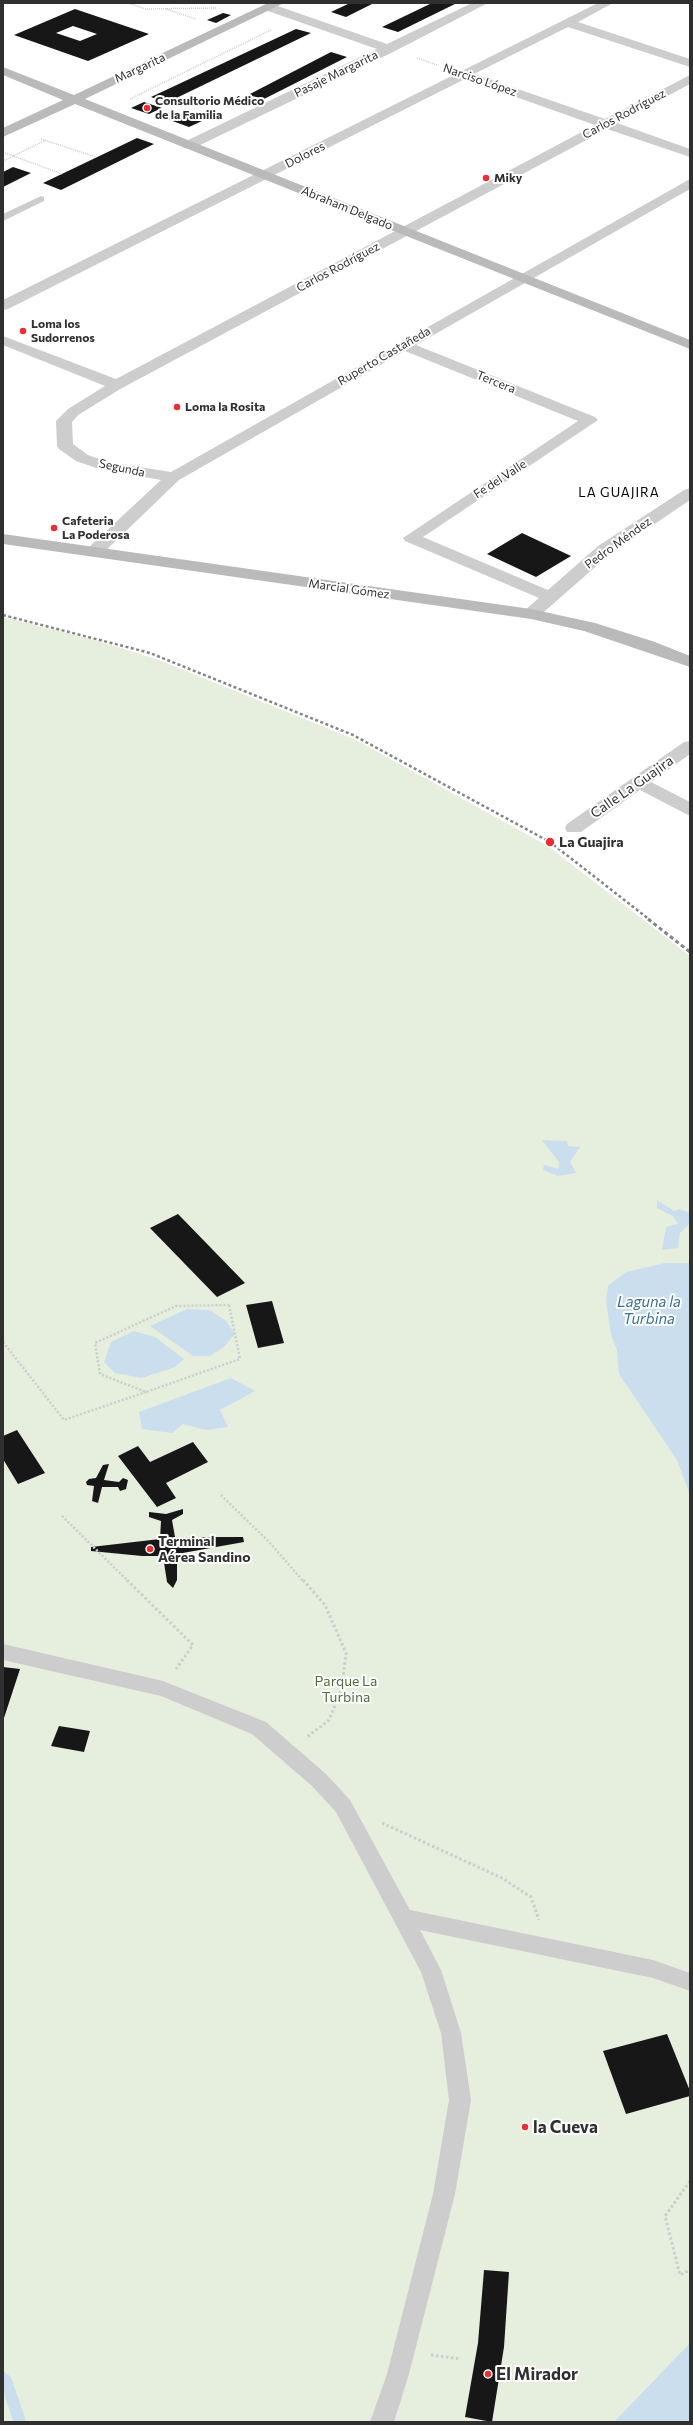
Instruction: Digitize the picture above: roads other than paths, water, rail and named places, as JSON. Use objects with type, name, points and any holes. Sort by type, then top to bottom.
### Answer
[{"type":"main road","name":"Margarita","points":[[7,131],[274,5]]},
{"type":"main road","name":"Abraham Delgado","points":[[3,71],[690,345]]},
{"type":"main road","name":"Marcial Gómez","points":[[3,539],[531,614],[589,627],[649,646],[690,662]]},
{"type":"street","name":"Pasaje Margarita","points":[[189,145],[482,3]]},
{"type":"street","name":"Dolores","points":[[3,306],[265,176],[607,3]]},
{"type":"street","points":[[274,5],[298,17],[389,48]]},
{"type":"street","points":[[568,23],[690,63]]},
{"type":"street","name":"Narciso López","points":[[464,74],[690,153]]},
{"type":"street","name":"Carlos Rodríguez","points":[[73,412],[117,386],[690,79]]},
{"type":"street","name":"Ruperto Castañeda","points":[[94,552],[173,477],[690,183]]},
{"type":"street","points":[[3,340],[117,386]]},
{"type":"street","name":"Tercera","points":[[403,345],[590,420]]},
{"type":"street","name":"Segunda","points":[[73,412],[64,421],[65,446],[82,458],[105,466],[173,477]]},
{"type":"street","name":"Fe del Valle","points":[[551,597],[411,538],[590,420]]},
{"type":"street","name":"Pedro Méndez","points":[[531,614],[604,550],[690,493]]},
{"type":"street","name":"Calle La Guajira","points":[[574,828],[640,783],[690,746]]},
{"type":"street","points":[[640,783],[690,810]]},
{"type":"lane","points":[[3,218],[41,199]]},
{"type":"lane","points":[[3,1652],[163,1689],[218,1710],[259,1728],[286,1753],[319,1780],[343,1806],[431,1970],[451,2032],[460,2100],[444,2194],[398,2374],[382,2422]]},
{"type":"lane","points":[[403,1918],[653,1969],[690,1982]]},
{"type":"water","points":[[542,1140],[567,1141],[568,1146],[580,1147],[570,1162],[576,1173],[558,1176],[543,1170],[544,1165],[559,1169],[559,1162]]},
{"type":"water","points":[[657,1200],[674,1211],[679,1209],[690,1213],[689,1224],[680,1233],[678,1248],[662,1250],[666,1227],[678,1224],[673,1216],[657,1208]]},
{"type":"water","name":"Laguna la Turbina","points":[[665,1263],[690,1263],[690,1495],[677,1460],[619,1374],[617,1350],[611,1335],[606,1301],[608,1286],[626,1272]]},
{"type":"water","points":[[187,1309],[210,1310],[226,1321],[235,1334],[224,1347],[210,1356],[193,1356],[150,1326]]},
{"type":"water","points":[[134,1331],[155,1337],[184,1359],[175,1367],[142,1378],[115,1373],[104,1362],[111,1342]]},
{"type":"water","points":[[231,1378],[255,1391],[220,1410],[228,1427],[206,1430],[183,1424],[172,1433],[142,1429],[139,1412]]},
{"type":"water","points":[[690,2343],[690,2422],[614,2422]]},
{"type":"waterway","points":[[3,2378],[6,2381],[20,2422]]},
{"type":"railway","points":[[3,615],[150,653],[353,735],[550,842],[650,920]]},
{"type":"railway","points":[[648,919],[690,952]]},
{"type":"place","name":"Consultorio Médico de la Familia","points":[[147,108]]},
{"type":"place","name":"Miky","points":[[486,178]]},
{"type":"place","name":"Loma los Sudorrenos","points":[[23,331]]},
{"type":"place","name":"Loma la Rosita","points":[[177,407]]},
{"type":"place","name":"Cafeteria La Poderosa","points":[[54,528]]},
{"type":"place","name":"La Guajira","points":[[550,842]]},
{"type":"place","name":"Terminal Aérea Sandino","points":[[150,1549]]},
{"type":"place","name":"la Cueva","points":[[525,2127]]},
{"type":"place","name":"El Mirador","points":[[488,2374]]},
{"type":"district","name":"LA GUAJIRA","points":[[619,493]]},
{"type":"park label","name":"Parque La Turbina","points":[[346,1690]]}]
